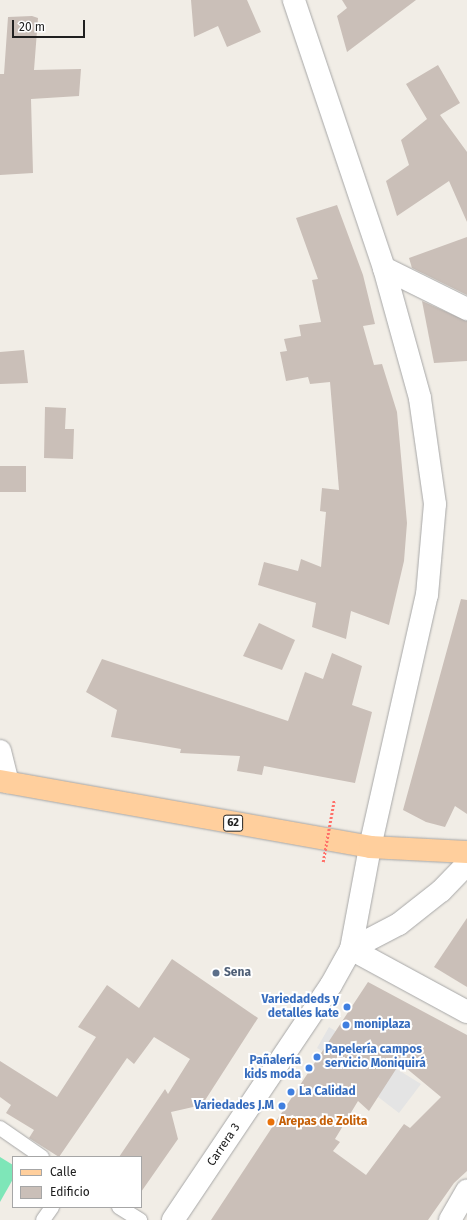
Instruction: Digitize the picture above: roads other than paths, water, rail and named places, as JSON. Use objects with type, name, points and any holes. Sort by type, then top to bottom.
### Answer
[{"type":"main road","name":"62","points":[[4,782],[370,847],[467,852]]},
{"type":"street","points":[[294,0],[384,268],[420,398],[435,504],[427,596],[370,847],[351,949]]},
{"type":"street","points":[[384,268],[467,310]]},
{"type":"street","points":[[0,751],[4,782]]},
{"type":"street","points":[[351,949],[399,924],[441,891],[467,864]]},
{"type":"street","points":[[351,949],[467,1012]]},
{"type":"street","name":"Carrera 3","points":[[173,1220],[331,985],[351,949]]},
{"type":"street","points":[[450,1220],[467,1191]]},
{"type":"lane","points":[[0,1128],[41,1156]]},
{"type":"lane","points":[[43,1220],[51,1208]]},
{"type":"lane","points":[[122,1208],[140,1220]]},
{"type":"place","name":"Sena","points":[[216,973]]},
{"type":"place","name":"Variedadeds y detalles kate","points":[[347,1007]]},
{"type":"place","name":"moniplaza","points":[[346,1025]]},
{"type":"place","name":"Papelería campos servicio Moniquirá","points":[[317,1057]]},
{"type":"place","name":"Pañalería kids moda","points":[[309,1068]]},
{"type":"place","name":"La Calidad","points":[[291,1092]]},
{"type":"place","name":"Variedades J.M","points":[[282,1106]]},
{"type":"place","name":"Arepas de Zolita","points":[[271,1122]]}]
